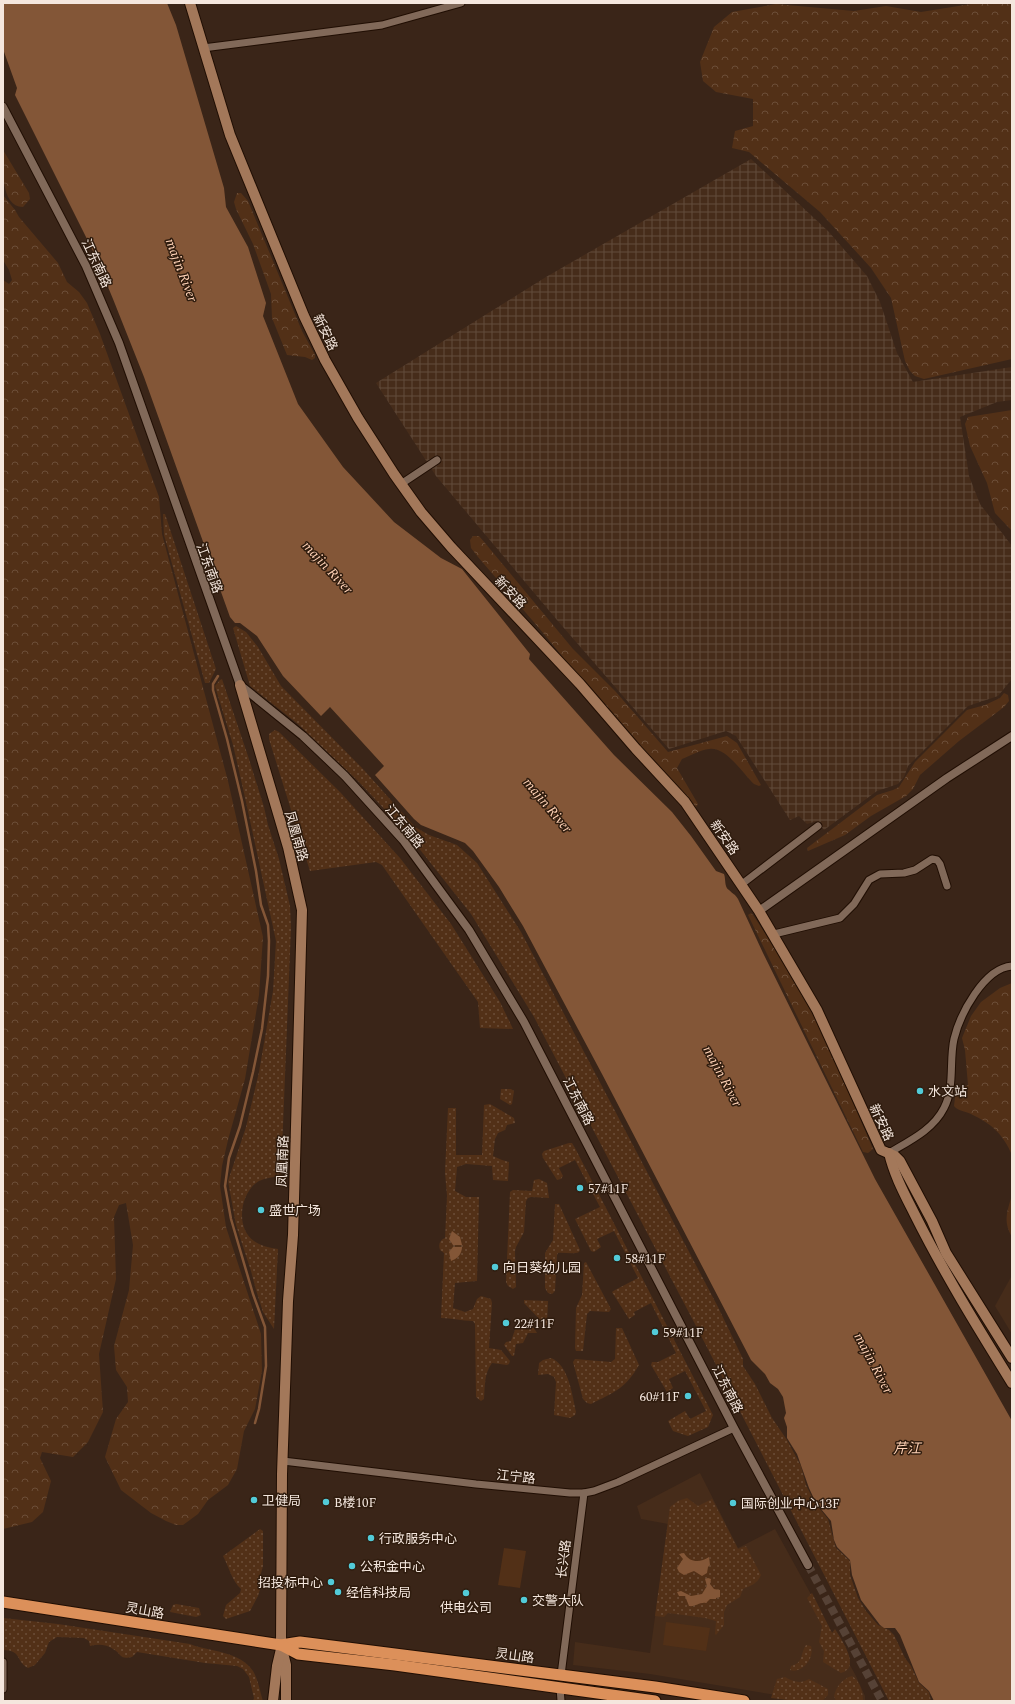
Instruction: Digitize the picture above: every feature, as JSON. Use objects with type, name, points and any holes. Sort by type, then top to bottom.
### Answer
[{"type":"highway","name":"灵山路","points":[[3,1602],[282,1645],[300,1642],[655,1687],[744,1701]]},
{"type":"highway","name":"灵山路","points":[[282,1645],[298,1654],[387,1664],[655,1701]]},
{"type":"main road","name":"新安路","points":[[190,3],[230,135],[304,316],[325,360],[351,405],[401,484],[421,512],[451,547],[580,684],[636,749],[685,802],[742,884],[774,934],[817,1010],[881,1150],[883,1153],[889,1153],[900,1161],[932,1221],[946,1253],[1012,1358]]},
{"type":"main road","name":"凤凰南路","points":[[240,685],[288,847],[302,910],[293,1235],[288,1301],[282,1460],[282,1645]]},
{"type":"main road","name":"新安路","points":[[889,1153],[891,1164],[931,1248],[1012,1384]]},
{"type":"main road","points":[[273,1701],[277,1666],[282,1645]]},
{"type":"main road","points":[[282,1645],[286,1665],[286,1701]]},
{"type":"street","points":[[203,48],[382,26],[461,3]]},
{"type":"street","name":"江东南路","points":[[3,107],[86,266],[119,343],[240,685],[303,736],[345,776],[403,840],[469,930],[524,1022],[734,1428],[808,1565]]},
{"type":"street","points":[[401,484],[437,460]]},
{"type":"street","points":[[759,911],[947,778],[1012,736]]},
{"type":"street","points":[[742,884],[818,826]]},
{"type":"street","points":[[774,934],[840,918],[854,904],[869,880],[880,874],[904,873],[915,870],[932,859],[937,860],[940,864],[947,886]]},
{"type":"street","points":[[889,1153],[928,1129],[941,1114],[949,1094],[954,1039],[968,1005],[988,978],[997,971],[1012,966]]},
{"type":"street","name":"江宁路","points":[[282,1460],[476,1484],[584,1493],[618,1482],[734,1428]]},
{"type":"street","name":"长兴路","points":[[561,1675],[584,1493]]},
{"type":"street","points":[[3,1662],[3,1690]]},
{"type":"street","points":[[560,1687],[561,1701]]},
{"type":"shaded area","points":[[751,159],[829,232],[867,276],[880,302],[897,353],[913,382],[1012,367],[1012,400],[997,402],[960,417],[969,476],[980,504],[1012,546],[1012,679],[998,696],[968,706],[908,766],[904,777],[898,784],[877,791],[824,830],[817,821],[807,824],[799,816],[790,820],[736,736],[726,731],[669,749],[557,620],[436,476],[376,383],[546,277]]},
{"type":"shaded area","points":[[1012,1277],[1012,1334],[995,1306]]},
{"type":"shaded area","points":[[700,1473],[738,1548],[775,1529],[856,1676],[865,1696],[865,1701],[812,1701],[650,1674],[573,1665],[575,1642],[650,1653],[668,1524],[641,1519],[637,1506]]},
{"type":"green space","points":[[977,3],[1012,3],[1012,359],[924,379],[915,376],[910,371],[905,361],[891,298],[871,268],[820,212],[749,152],[732,148],[735,131],[753,126],[753,99],[716,92],[703,81],[700,62],[714,27],[732,12],[776,4],[854,11],[886,6],[921,12]]},
{"type":"green space","points":[[3,150],[29,193],[30,199],[23,207],[16,205],[10,200],[7,193],[3,175]]},
{"type":"green space","points":[[237,193],[241,193],[248,201],[302,331],[315,355],[315,358],[312,360],[305,357],[287,355],[272,318],[271,294],[253,244],[236,209],[234,202]]},
{"type":"green space","points":[[3,195],[19,217],[58,263],[67,282],[79,292],[87,303],[100,334],[159,497],[162,534],[228,781],[263,937],[259,995],[245,1079],[228,1140],[222,1166],[220,1186],[226,1227],[261,1334],[262,1371],[255,1409],[244,1431],[237,1469],[228,1485],[208,1500],[198,1514],[183,1525],[176,1525],[151,1513],[121,1490],[105,1457],[116,1419],[128,1402],[127,1387],[116,1370],[114,1346],[129,1290],[133,1245],[126,1203],[119,1205],[114,1217],[116,1279],[99,1354],[103,1412],[88,1442],[73,1457],[42,1452],[40,1458],[51,1481],[43,1512],[32,1522],[3,1529],[3,280],[9,284],[12,280],[9,270],[3,260]]},
{"type":"green space","points":[[1012,410],[1012,531],[995,513],[987,483],[970,446],[965,424],[968,417]]},
{"type":"green space","points":[[163,514],[165,514],[216,669],[209,683],[205,683],[164,535]]},
{"type":"green space","points":[[473,536],[479,536],[573,649],[616,692],[668,752],[727,736],[737,743],[761,785],[759,786],[754,784],[728,756],[722,752],[715,749],[702,751],[682,759],[677,768],[698,804],[696,807],[692,805],[594,695],[478,557],[471,548],[470,540]]},
{"type":"green space","points":[[236,626],[246,632],[258,647],[281,686],[363,769],[415,827],[429,835],[457,845],[477,863],[521,932],[718,1307],[743,1359],[743,1366],[755,1384],[772,1418],[787,1440],[801,1466],[806,1485],[815,1503],[828,1519],[836,1548],[850,1561],[850,1575],[858,1598],[866,1611],[878,1625],[889,1630],[894,1635],[919,1683],[929,1692],[931,1701],[889,1701],[696,1326],[534,1017],[471,914],[406,832],[358,781],[298,724],[250,686],[233,628]]},
{"type":"green space","points":[[222,679],[264,807],[279,859],[290,906],[291,927],[281,1176],[259,1181],[253,1186],[244,1201],[242,1210],[244,1228],[248,1235],[260,1244],[278,1249],[274,1329],[263,1312],[256,1290],[236,1225],[228,1181],[246,1127],[259,1072],[273,991],[276,941],[233,745],[215,686]]},
{"type":"green space","points":[[1004,693],[1008,695],[1009,701],[1004,707],[959,741],[920,775],[913,789],[906,796],[871,816],[845,835],[808,851],[807,848],[877,795],[899,787],[915,762],[967,710],[985,705],[1000,698]]},
{"type":"green space","points":[[275,730],[279,732],[340,792],[400,858],[451,924],[500,1002],[513,1029],[480,1028],[478,1002],[382,865],[376,862],[310,871],[269,739],[269,734]]},
{"type":"green space","points":[[751,913],[793,976],[817,1019],[873,1149],[868,1153],[863,1152],[748,915]]},
{"type":"green space","points":[[1012,983],[1012,1155],[1005,1141],[996,1130],[978,1118],[954,1106],[956,1089],[968,1085],[965,1050],[962,1038],[971,1016],[981,1002],[1000,988]]},
{"type":"green space","points":[[501,1089],[511,1089],[514,1091],[512,1104],[510,1105],[500,1099]]},
{"type":"green space","points":[[490,1104],[514,1118],[515,1123],[507,1125],[505,1130],[498,1133],[495,1139],[493,1156],[509,1162],[508,1181],[493,1180],[492,1166],[466,1164],[457,1167],[455,1191],[466,1197],[479,1197],[477,1281],[455,1283],[453,1308],[465,1312],[473,1309],[477,1299],[481,1296],[491,1299],[489,1348],[501,1350],[510,1361],[507,1365],[492,1363],[489,1367],[486,1376],[484,1399],[481,1401],[476,1397],[475,1324],[473,1321],[441,1318],[444,1253],[440,1250],[439,1244],[445,1238],[447,1196],[445,1172],[448,1108],[456,1108],[456,1155],[482,1155],[484,1105]]},
{"type":"green space","points":[[572,1143],[575,1148],[713,1415],[708,1427],[688,1436],[673,1431],[668,1421],[685,1411],[690,1419],[706,1411],[685,1371],[669,1379],[673,1388],[667,1392],[651,1365],[652,1362],[658,1362],[676,1353],[651,1303],[634,1312],[635,1315],[629,1319],[612,1292],[638,1278],[614,1231],[597,1239],[601,1247],[594,1252],[591,1251],[575,1219],[600,1207],[575,1160],[559,1168],[563,1176],[561,1179],[557,1180],[543,1158],[542,1154],[544,1151]]},
{"type":"green space","points":[[539,1179],[547,1183],[549,1198],[531,1197],[526,1201],[524,1232],[515,1251],[516,1287],[513,1289],[508,1286],[506,1282],[510,1192],[513,1190],[532,1191],[534,1180]]},
{"type":"green space","points":[[1012,1195],[1012,1237],[1007,1221],[1007,1212]]},
{"type":"green space","points":[[555,1204],[559,1204],[580,1250],[579,1252],[574,1253],[558,1253],[555,1291],[552,1294],[548,1293],[545,1288],[545,1253],[553,1240]]},
{"type":"green space","points":[[586,1262],[611,1309],[609,1312],[590,1311],[587,1314],[583,1351],[576,1351],[576,1308],[582,1295],[584,1263]]},
{"type":"green space","points":[[524,1300],[548,1301],[547,1325],[545,1325],[524,1303]]},
{"type":"green space","points":[[520,1326],[534,1328],[537,1333],[528,1333],[523,1343],[516,1344],[514,1356],[512,1356],[504,1345],[506,1342],[511,1341],[516,1327]]},
{"type":"green space","points":[[616,1328],[622,1328],[639,1365],[629,1379],[619,1389],[591,1404],[587,1403],[583,1399],[573,1362],[575,1359],[611,1362],[615,1359]]},
{"type":"green space","points":[[551,1358],[562,1367],[569,1381],[576,1412],[575,1415],[570,1418],[554,1415],[556,1382],[554,1377],[548,1374],[538,1375],[539,1363],[543,1360]]},
{"type":"green space","points":[[687,1498],[698,1506],[712,1499],[738,1549],[746,1546],[761,1575],[756,1582],[743,1589],[740,1597],[727,1605],[724,1612],[724,1625],[716,1635],[716,1621],[668,1613],[664,1617],[655,1616],[670,1507],[678,1501]]},
{"type":"green space","points":[[260,1529],[263,1531],[263,1566],[260,1577],[261,1586],[258,1596],[250,1611],[226,1619],[223,1616],[226,1605],[240,1593],[241,1589],[233,1578],[223,1556]]},
{"type":"green space","points":[[504,1548],[526,1551],[520,1588],[498,1585]]},
{"type":"green space","points":[[812,1593],[832,1633],[835,1629],[848,1653],[850,1665],[847,1670],[841,1673],[823,1662],[824,1651],[819,1642],[822,1626],[807,1598]]},
{"type":"green space","points":[[176,1604],[199,1608],[201,1615],[196,1617],[170,1612],[173,1605]]},
{"type":"green space","points":[[3,1618],[58,1624],[190,1644],[224,1653],[240,1659],[253,1671],[258,1682],[263,1701],[253,1701],[254,1698],[249,1677],[243,1669],[237,1666],[205,1663],[137,1652],[132,1657],[125,1658],[108,1646],[90,1646],[89,1641],[84,1638],[57,1637],[49,1642],[45,1653],[35,1665],[28,1668],[24,1666],[16,1654],[3,1650]]},
{"type":"green space","points":[[666,1622],[710,1628],[706,1651],[663,1645]]},
{"type":"green space","points":[[806,1645],[811,1646],[812,1651],[809,1660],[799,1670],[790,1670],[791,1666],[798,1663],[800,1660]]},
{"type":"green space","points":[[852,1676],[857,1680],[860,1686],[863,1700],[836,1701],[834,1696],[836,1690],[842,1681]]},
{"type":"green space","points":[[785,1677],[797,1682],[803,1682],[809,1679],[828,1689],[828,1695],[822,1701],[796,1701],[771,1698],[777,1679]]},
{"type":"water","name":"芹江","points":[[3,3],[167,3],[176,25],[224,188],[226,207],[248,247],[266,303],[263,316],[298,404],[343,467],[394,522],[441,558],[462,569],[530,654],[529,659],[614,755],[672,812],[716,871],[724,874],[726,887],[738,899],[763,953],[875,1179],[1012,1421],[1012,1701],[934,1701],[929,1691],[919,1682],[900,1635],[895,1628],[884,1628],[880,1625],[861,1600],[852,1575],[850,1560],[837,1547],[834,1540],[831,1521],[816,1503],[797,1454],[787,1438],[787,1427],[784,1418],[786,1413],[783,1397],[778,1389],[770,1383],[765,1374],[751,1360],[602,1074],[523,926],[499,887],[473,851],[465,843],[421,825],[414,819],[375,775],[384,766],[330,707],[321,716],[283,676],[257,636],[240,623],[235,623],[230,617],[144,377],[113,299],[93,251],[15,95],[17,88],[3,49]]},
{"type":"water","points":[[452,1231],[460,1237],[462,1245],[453,1245],[449,1239]]},
{"type":"water","points":[[453,1247],[462,1247],[462,1250],[459,1256],[451,1261],[449,1252]]},
{"type":"water","points":[[684,1553],[689,1559],[695,1561],[709,1557],[710,1565],[707,1573],[702,1576],[694,1571],[684,1575],[679,1572],[677,1568],[683,1559],[679,1554]]},
{"type":"water","points":[[705,1579],[711,1579],[710,1584],[714,1589],[720,1590],[720,1597],[710,1599],[706,1603],[689,1606],[685,1596],[679,1596],[677,1592],[681,1591],[691,1596],[702,1594],[707,1586]]},
{"type":"waterway","points":[[218,676],[213,684],[213,690],[242,801],[261,905],[268,925],[269,941],[268,976],[262,1029],[240,1126],[229,1158],[225,1186],[231,1219],[253,1294],[265,1327],[266,1366],[259,1409],[255,1423]]},
{"type":"tunnel","points":[[808,1565],[882,1701]]},
{"type":"place","name":"水文站","points":[[920,1091]]},
{"type":"place","name":"57#11F","points":[[580,1188]]},
{"type":"place","name":"盛世广场","points":[[261,1210]]},
{"type":"place","name":"58#11F","points":[[617,1258]]},
{"type":"place","name":"向日葵幼儿园","points":[[495,1267]]},
{"type":"place","name":"22#11F","points":[[506,1323]]},
{"type":"place","name":"59#11F","points":[[655,1332]]},
{"type":"place","name":"60#11F","points":[[688,1396]]},
{"type":"place","name":"卫健局","points":[[254,1500]]},
{"type":"place","name":"B楼10F","points":[[326,1502]]},
{"type":"place","name":"国际创业中心13F","points":[[733,1503]]},
{"type":"place","name":"行政服务中心","points":[[371,1538]]},
{"type":"place","name":"公积金中心","points":[[352,1566]]},
{"type":"place","name":"招投标中心","points":[[331,1582]]},
{"type":"place","name":"经信科技局","points":[[338,1592]]},
{"type":"place","name":"供电公司","points":[[466,1593]]},
{"type":"place","name":"交警大队","points":[[524,1600]]},
{"type":"water label","name":"majin River","points":[[182,270]]},
{"type":"water label","name":"majin River","points":[[328,567]]},
{"type":"water label","name":"majin River","points":[[548,805]]},
{"type":"water label","name":"majin River","points":[[723,1076]]},
{"type":"water label","name":"majin River","points":[[874,1363]]}]
